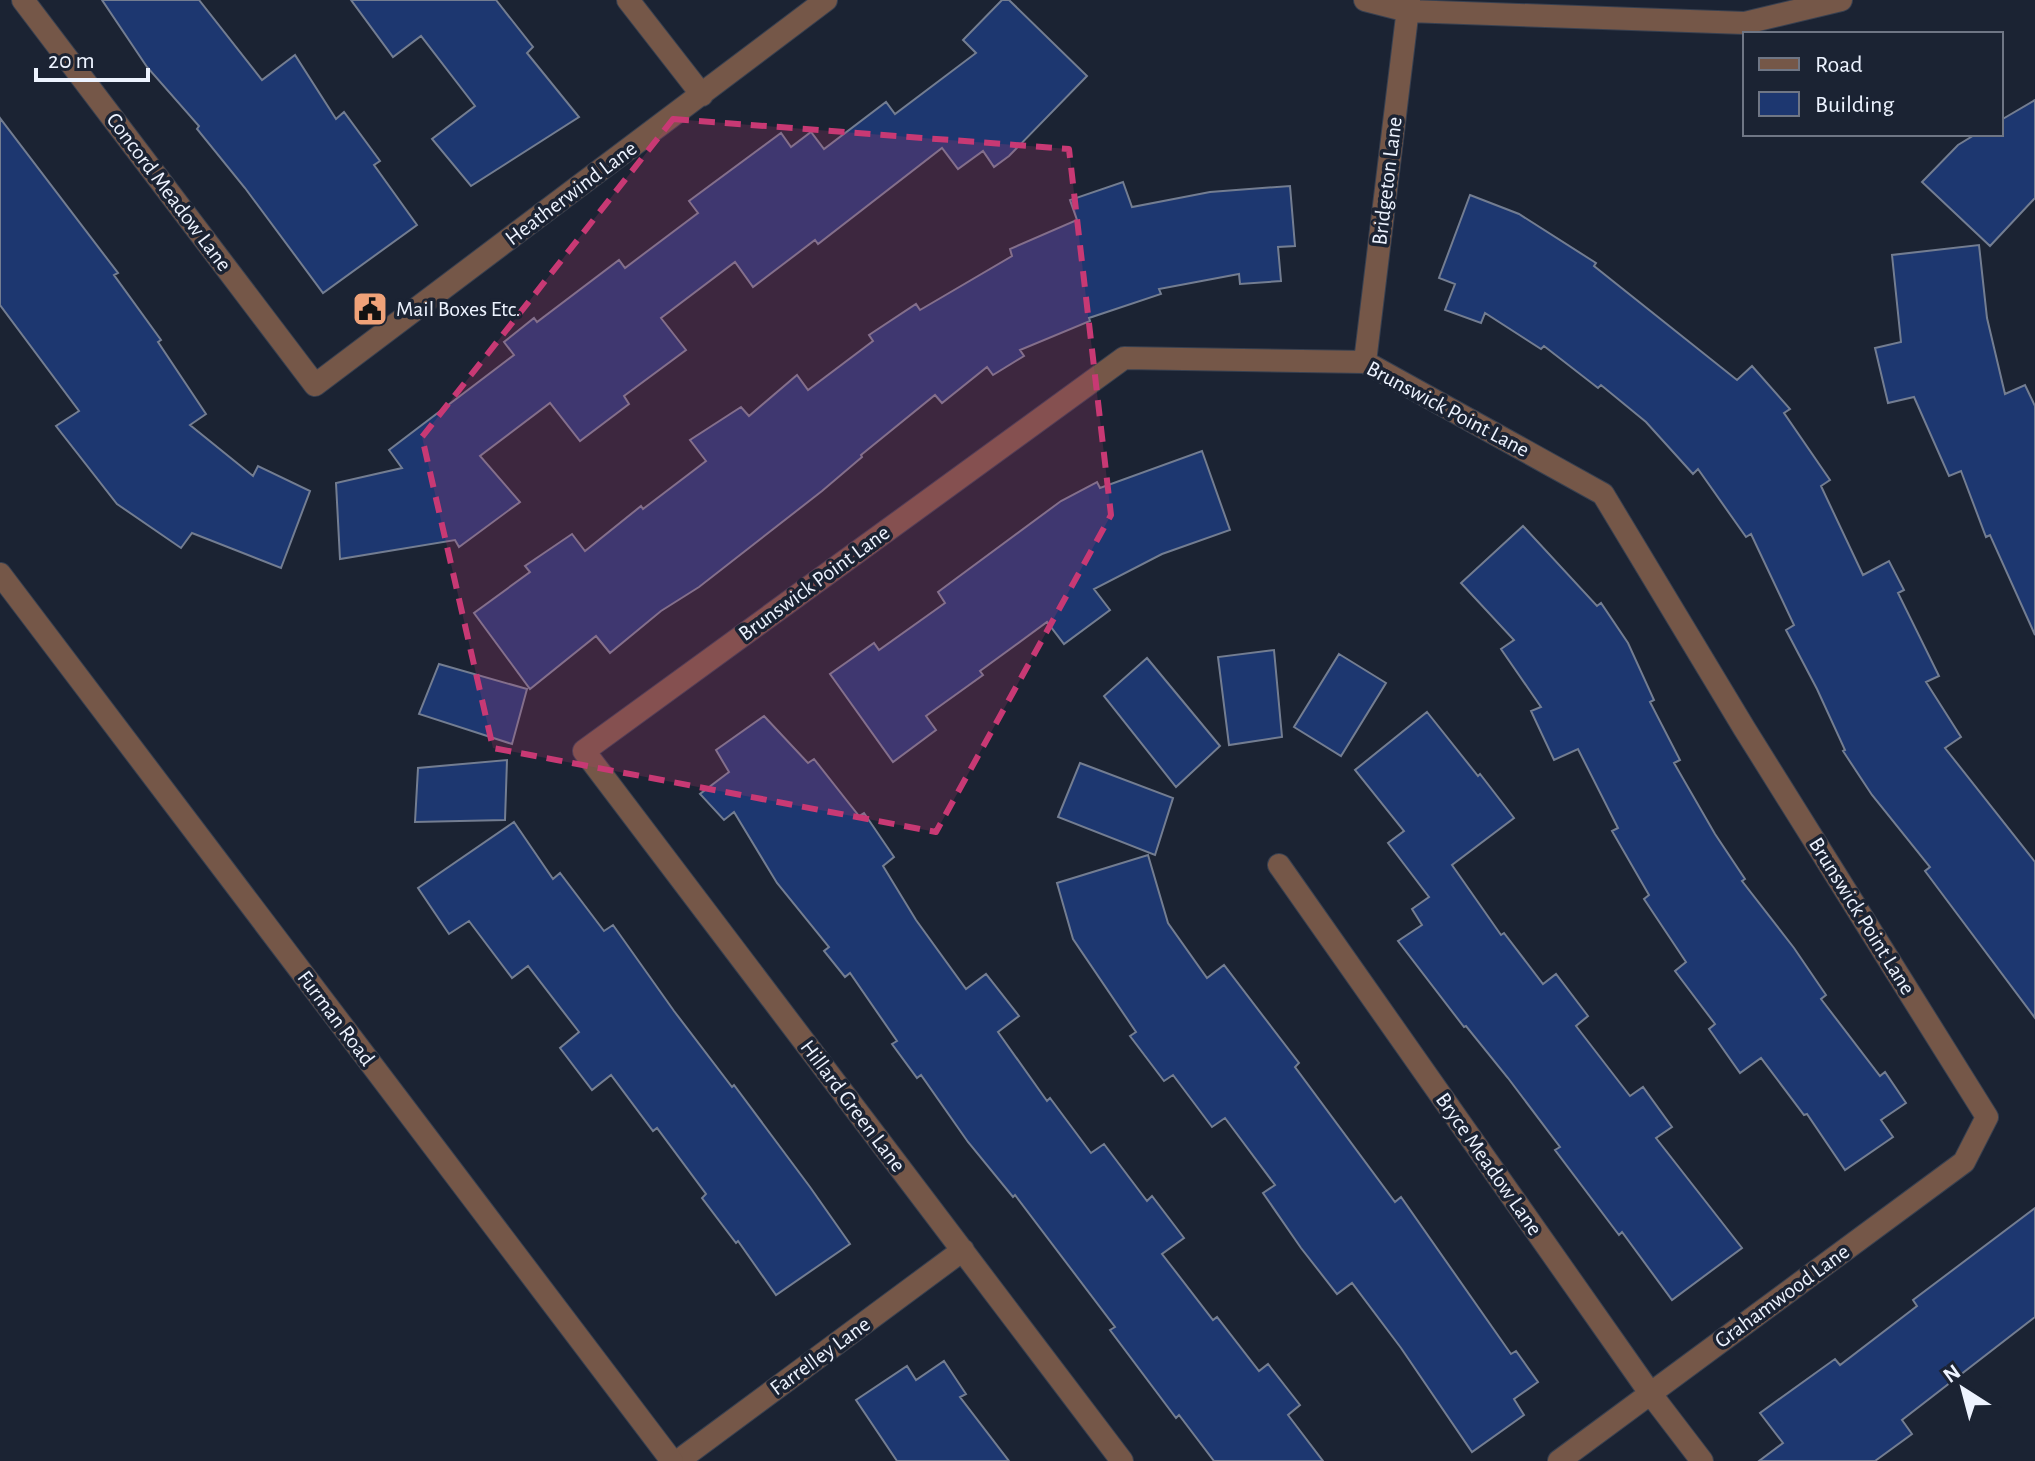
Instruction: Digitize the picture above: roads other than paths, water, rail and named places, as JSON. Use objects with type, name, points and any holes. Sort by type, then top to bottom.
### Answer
[{"type":"street","name":"Concord Meadow Lane","points":[[23,0],[315,385]]},
{"type":"street","points":[[628,0],[702,95]]},
{"type":"street","name":"Heatherwind Lane","points":[[315,385],[826,0]]},
{"type":"street","points":[[1365,0],[1745,23],[1841,0]]},
{"type":"street","name":"Bridgeton Lane","points":[[1365,362],[1409,5]]},
{"type":"street","name":"Brunswick Point Lane","points":[[584,751],[1124,358],[1365,362],[1603,494],[1744,728],[1987,1117]]},
{"type":"street","name":"Furman Road","points":[[0,574],[675,1461]]},
{"type":"street","name":"Hillard Green Lane","points":[[584,751],[1122,1461]]},
{"type":"street","name":"Bryce Meadow Lane","points":[[1279,865],[1650,1393],[1702,1461]]},
{"type":"street","name":"Grahamwood Lane","points":[[1559,1461],[1964,1162],[1987,1117]]},
{"type":"street","name":"Farrelley Lane","points":[[675,1461],[963,1250]]},
{"type":"place","name":"Mail Boxes Etc.","points":[[370,309]]}]
